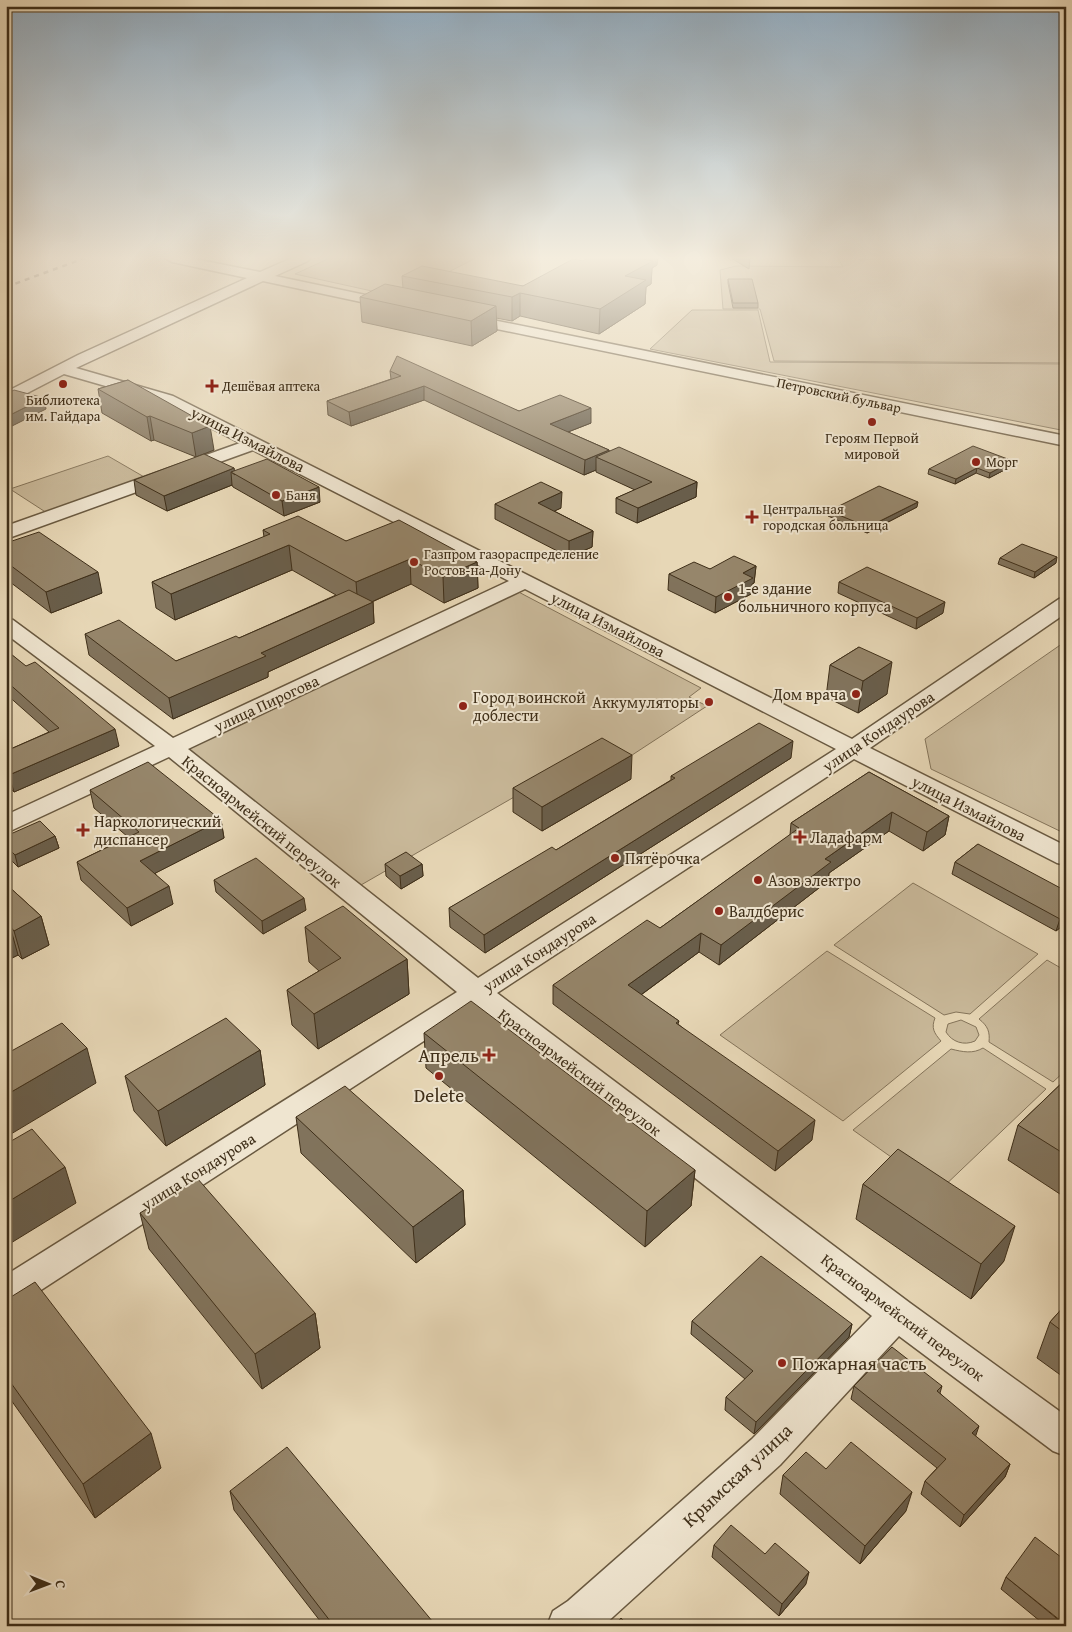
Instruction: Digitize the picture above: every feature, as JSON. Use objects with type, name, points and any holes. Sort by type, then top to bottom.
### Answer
[{"type":"street","points":[[6,399],[128,334]]},
{"type":"street","points":[[83,358],[136,334]]},
{"type":"street","name":"Петровский бульвар","points":[[542,334],[1066,441]]},
{"type":"street","name":"улица Измайлова","points":[[63,369],[167,399],[1066,857]]},
{"type":"street","points":[[6,533],[255,443]]},
{"type":"street","name":"улица Пирогова","points":[[6,825],[526,581]]},
{"type":"street","name":"улица Кондаурова","points":[[6,1294],[852,749],[1066,603]]},
{"type":"street","name":"Красноармейский переулок","points":[[6,624],[171,748],[476,992],[897,1314],[1066,1438]]},
{"type":"street","name":"Крымская улица","points":[[568,1626],[583,1616],[766,1452],[897,1314]]},
{"type":"shaded area","points":[[666,334],[764,334],[770,362],[1066,364],[1066,431],[650,349]]},
{"type":"shaded area","points":[[767,334],[1066,334],[1066,363],[774,361]]},
{"type":"shaded area","points":[[108,456],[146,478],[47,513],[10,489]]},
{"type":"shaded area","points":[[511,588],[701,688],[689,697],[707,706],[626,759],[603,746],[354,889],[173,747]]},
{"type":"shaded area","points":[[1066,641],[1066,834],[931,769],[925,739]]},
{"type":"shaded area","points":[[913,883],[1038,954],[970,1014],[956,1012],[944,1015],[834,945]]},
{"type":"shaded area","points":[[827,951],[935,1018],[934,1030],[941,1041],[843,1121],[720,1035]]},
{"type":"shaded area","points":[[1047,960],[1066,971],[1066,1070],[1053,1082],[989,1042],[988,1029],[979,1019]]},
{"type":"shaded area","points":[[961,1020],[976,1027],[979,1035],[975,1041],[959,1042],[946,1032],[948,1024]]},
{"type":"shaded area","points":[[983,1048],[1046,1089],[939,1191],[853,1130],[951,1049],[968,1052]]},
{"type":"building","points":[[397,356],[519,411],[560,395],[591,408],[550,424],[609,450],[585,460],[424,386],[349,412],[327,401],[401,376],[390,371]]},
{"type":"building","points":[[128,380],[210,426],[192,433],[150,416],[147,417],[98,389]]},
{"type":"building","points":[[14,390],[44,398],[6,417],[6,394]]},
{"type":"building","points":[[973,446],[1013,461],[990,473],[977,468],[956,479],[929,469]]},
{"type":"building","points":[[619,447],[697,482],[638,508],[616,498],[652,482],[596,457]]},
{"type":"building","points":[[204,454],[234,468],[164,496],[134,480]]},
{"type":"building","points":[[267,459],[319,487],[282,501],[231,472]]},
{"type":"building","points":[[541,482],[562,492],[538,503],[593,531],[569,541],[495,504]]},
{"type":"building","points":[[879,486],[918,502],[868,527],[829,511]]},
{"type":"building","points":[[298,516],[346,541],[399,520],[477,562],[443,577],[410,559],[356,582],[289,545],[171,594],[152,582],[270,534],[263,530]]},
{"type":"building","points":[[39,532],[98,572],[46,592],[6,562],[6,543]]},
{"type":"building","points":[[1022,544],[1057,557],[1035,572],[1000,558]]},
{"type":"building","points":[[734,556],[756,566],[743,573],[753,578],[716,597],[669,574],[694,562],[710,569]]},
{"type":"building","points":[[867,567],[945,602],[917,618],[839,582]]},
{"type":"building","points":[[349,590],[373,602],[261,653],[266,656],[169,698],[85,634],[119,620],[176,661],[236,636],[239,638]]},
{"type":"building","points":[[859,647],[892,662],[863,681],[830,665]]},
{"type":"building","points":[[6,650],[26,666],[35,662],[115,729],[9,775],[6,772],[6,751],[59,728],[6,681]]},
{"type":"building","points":[[759,723],[793,741],[484,935],[449,908],[552,847],[556,850],[675,778],[671,776]]},
{"type":"building","points":[[602,738],[632,755],[542,807],[513,788]]},
{"type":"building","points":[[148,762],[221,820],[140,861],[169,886],[127,908],[77,862],[139,832],[90,790]]},
{"type":"building","points":[[869,772],[949,816],[927,832],[892,812],[825,859],[831,862],[721,945],[701,933],[628,985],[679,1021],[676,1023],[815,1120],[778,1151],[553,985],[647,920],[660,928],[799,828],[791,823]]},
{"type":"building","points":[[40,821],[55,836],[15,855],[6,846],[6,836]]},
{"type":"building","points":[[978,844],[1066,891],[1066,914],[1060,919],[955,862]]},
{"type":"building","points":[[406,852],[422,864],[400,876],[385,864]]},
{"type":"building","points":[[256,858],[304,898],[262,921],[214,880]]},
{"type":"building","points":[[6,884],[41,916],[14,931],[10,926],[6,928]]},
{"type":"building","points":[[343,906],[407,959],[314,1014],[287,990],[341,958],[305,927]]},
{"type":"building","points":[[471,1001],[695,1170],[647,1211],[424,1033]]},
{"type":"building","points":[[226,1018],[260,1050],[158,1111],[125,1076]]},
{"type":"building","points":[[62,1023],[87,1048],[6,1095],[6,1054]]},
{"type":"building","points":[[1066,1079],[1066,1155],[1018,1125]]},
{"type":"building","points":[[345,1086],[463,1190],[413,1227],[296,1117]]},
{"type":"building","points":[[32,1129],[65,1167],[6,1203],[6,1144]]},
{"type":"building","points":[[898,1149],[1015,1226],[981,1264],[863,1184]]},
{"type":"building","points":[[197,1178],[315,1313],[255,1354],[140,1213]]},
{"type":"building","name":"Пожарная часть","points":[[761,1256],[852,1324],[756,1422],[726,1397],[753,1371],[692,1321]]},
{"type":"building","points":[[35,1282],[151,1433],[83,1484],[6,1376],[6,1300]]},
{"type":"building","points":[[1066,1304],[1066,1334],[1050,1322]]},
{"type":"building","points":[[892,1347],[942,1386],[937,1391],[979,1426],[972,1433],[1010,1464],[964,1515],[925,1481],[946,1459],[854,1386]]},
{"type":"building","points":[[851,1442],[912,1492],[865,1546],[783,1475],[806,1452],[826,1469]]},
{"type":"building","points":[[287,1447],[433,1622],[429,1626],[334,1626],[230,1491]]},
{"type":"building","points":[[731,1525],[765,1554],[775,1543],[809,1572],[782,1604],[714,1545]]},
{"type":"building","points":[[1035,1537],[1066,1561],[1066,1625],[1006,1577]]},
{"type":"building","points":[[621,1618],[629,1626],[614,1626]]},
{"type":"place","name":"Библиотека им. Гайдара","points":[[63,384]]},
{"type":"place","name":"Дешёвая аптека","points":[[212,386]]},
{"type":"place","name":"Героям Первой мировой","points":[[872,422]]},
{"type":"place","name":"Морг","points":[[976,462]]},
{"type":"place","name":"Баня","points":[[276,495]]},
{"type":"place","name":"Центральная городская больница","points":[[752,517]]},
{"type":"place","name":"Газпром газораспределение Ростов-на-Дону","points":[[414,562]]},
{"type":"place","name":"1-е здание больничного корпуса","points":[[728,597]]},
{"type":"place","name":"Дом врача","points":[[856,694]]},
{"type":"place","name":"Аккумуляторы","points":[[709,702]]},
{"type":"place","name":"Город воинской доблести","points":[[463,706]]},
{"type":"place","name":"Наркологический диспансер","points":[[83,830]]},
{"type":"place","name":"Ладафарм","points":[[800,837]]},
{"type":"place","name":"Пятёрочка","points":[[615,858]]},
{"type":"place","name":"Азов электро","points":[[758,880]]},
{"type":"place","name":"Валдберис","points":[[719,911]]},
{"type":"place","name":"Апрель","points":[[489,1055]]},
{"type":"place","name":"Delete","points":[[439,1076]]},
{"type":"place","name":"Пожарная часть","points":[[782,1363]]}]
